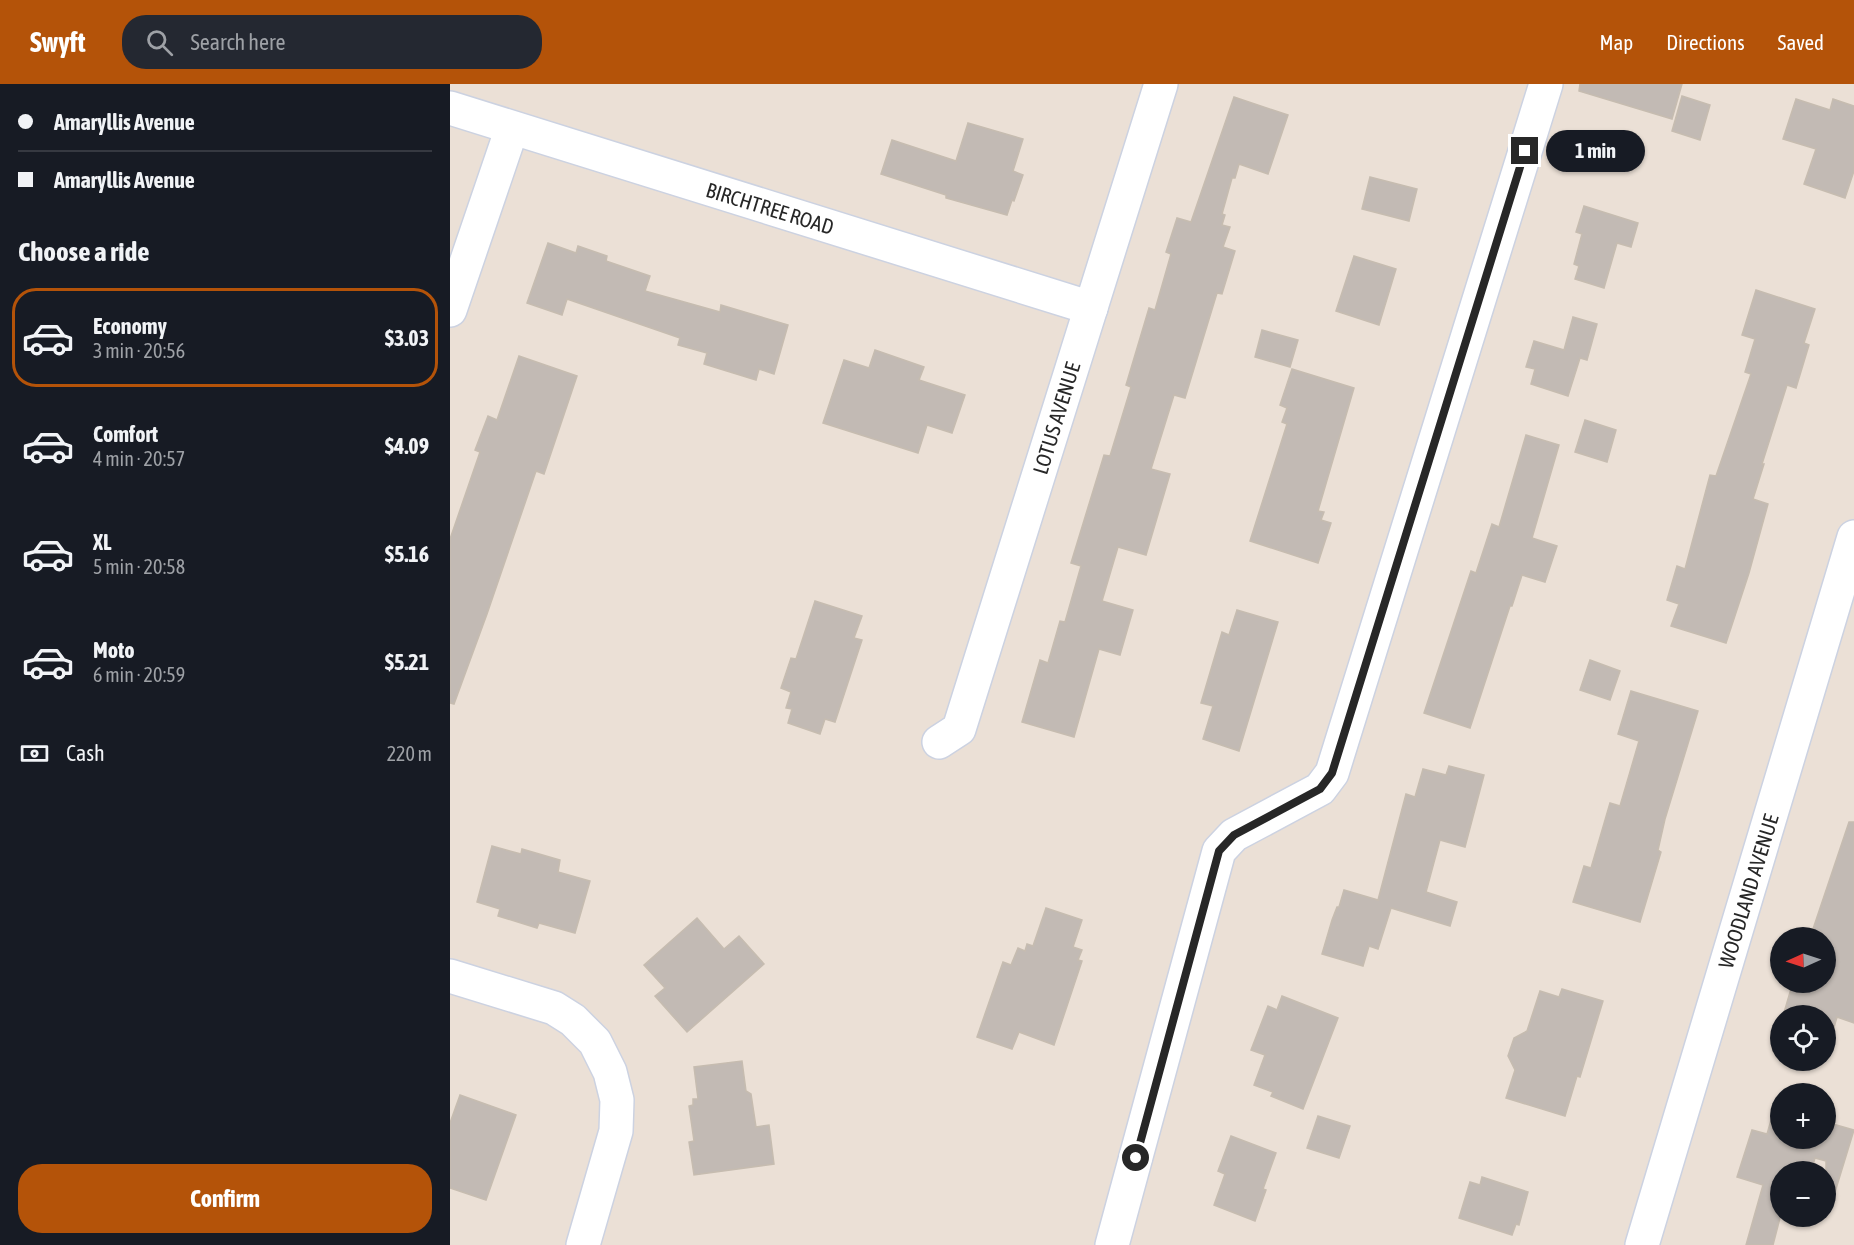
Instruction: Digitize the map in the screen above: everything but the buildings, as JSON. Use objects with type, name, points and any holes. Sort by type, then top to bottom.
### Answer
[{"type":"street","name":"LOTUS AVENUE","points":[[939,742],[959,729],[1161,84]]},
{"type":"street","points":[[1112,1245],[1219,851],[1234,835],[1320,789],[1332,773],[1546,84]]},
{"type":"street","name":"BIRCHTREE ROAD","points":[[450,108],[1091,308]]},
{"type":"street","points":[[450,310],[512,128]]},
{"type":"street","name":"WOODLAND AVENUE","points":[[1642,1245],[1854,537]]},
{"type":"street","points":[[450,976],[554,1008],[573,1020],[595,1042],[610,1072],[617,1100],[616,1131],[583,1245]]},
{"type":"route","points":[[1136,1158],[1219,851],[1234,835],[1320,789],[1332,773],[1525,151]]}]
